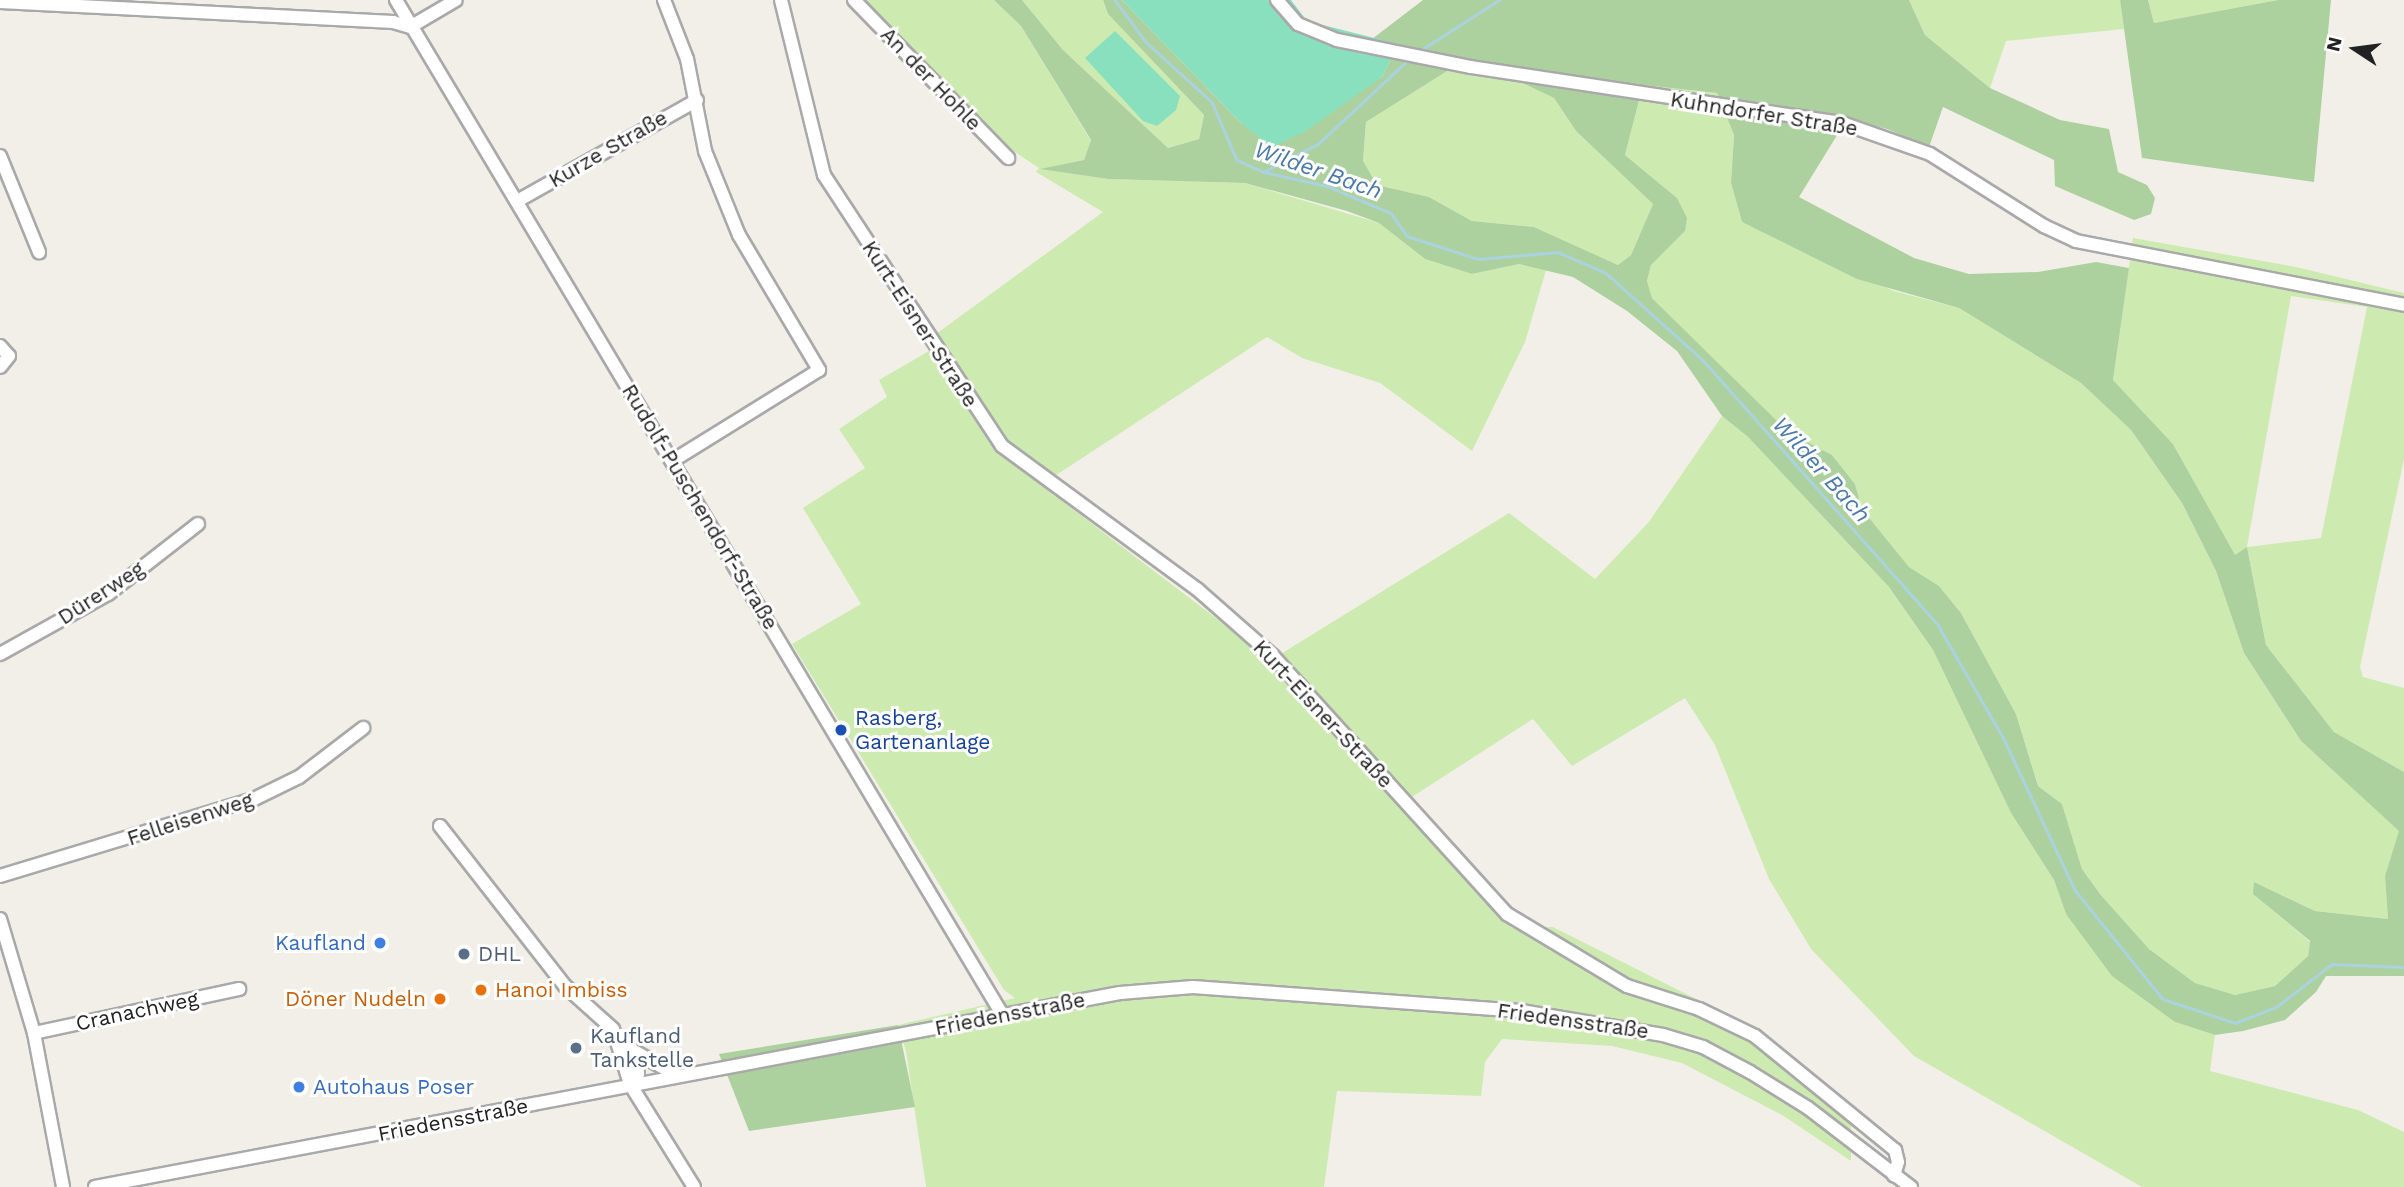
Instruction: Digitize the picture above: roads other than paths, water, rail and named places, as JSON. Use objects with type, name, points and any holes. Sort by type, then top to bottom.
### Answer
[{"type":"street","name":"Rudolf-Puschendorf-Straße","points":[[396,0],[410,27],[519,200],[1003,1016]]},
{"type":"street","points":[[0,2],[393,22],[410,27],[456,0]]},
{"type":"street","points":[[664,0],[684,47],[697,100],[705,151],[739,235],[819,370],[672,461]]},
{"type":"street","name":"Kurt-Eisner-Straße","points":[[781,0],[824,175],[1002,446],[1198,590],[1273,656],[1507,914],[1627,986],[1699,1009],[1755,1036],[1895,1150],[1898,1162],[1894,1175]]},
{"type":"street","name":"An der Hohle","points":[[854,0],[1008,158]]},
{"type":"street","name":"Kuhndorfer Straße","points":[[1277,0],[1298,24],[1337,40],[1471,67],[1842,123],[1930,153],[2044,226],[2076,241],[2404,305]]},
{"type":"street","name":"Kurze Straße","points":[[519,200],[697,100]]},
{"type":"street","points":[[0,156],[39,252]]},
{"type":"street","points":[[0,367],[4,351]]},
{"type":"street","name":"Dürerweg","points":[[0,654],[108,594],[198,524]]},
{"type":"street","name":"Felleisenweg","points":[[0,876],[254,799],[299,777],[363,728]]},
{"type":"street","points":[[440,826],[565,986],[634,1051],[676,1075]]},
{"type":"street","points":[[0,919],[34,1033],[63,1187]]},
{"type":"street","name":"Friedensstraße","points":[[95,1187],[676,1075],[1145,990],[1193,988],[1521,1011],[1600,1021],[1703,1047],[1808,1108],[1911,1187]]},
{"type":"street","name":"Cranachweg","points":[[34,1033],[239,989]]},
{"type":"street","points":[[620,1039],[630,1084],[694,1187]]},
{"type":"street","points":[[630,1084],[638,1074],[634,1051]]},
{"type":"waterway","name":"Wilder Bach","points":[[1115,0],[1146,42],[1212,102],[1237,160],[1264,172],[1327,186],[1391,213],[1407,236],[1478,259],[1558,252],[1606,273],[1703,360],[1938,625],[2003,737],[2075,890],[2163,999],[2235,1023],[2276,1007],[2332,964],[2404,967]]},
{"type":"waterway","points":[[1424,48],[1499,0]]},
{"type":"waterway","points":[[1265,171],[1318,144],[1408,60]]},
{"type":"place","name":"Rasberg, Gartenanlage","points":[[841,730]]},
{"type":"place","name":"Kaufland","points":[[380,943]]},
{"type":"place","name":"DHL","points":[[464,954]]},
{"type":"place","name":"Hanoi Imbiss","points":[[481,990]]},
{"type":"place","name":"Döner Nudeln","points":[[440,999]]},
{"type":"place","name":"Kaufland Tankstelle","points":[[576,1048]]},
{"type":"place","name":"Autohaus Poser","points":[[299,1087]]}]
